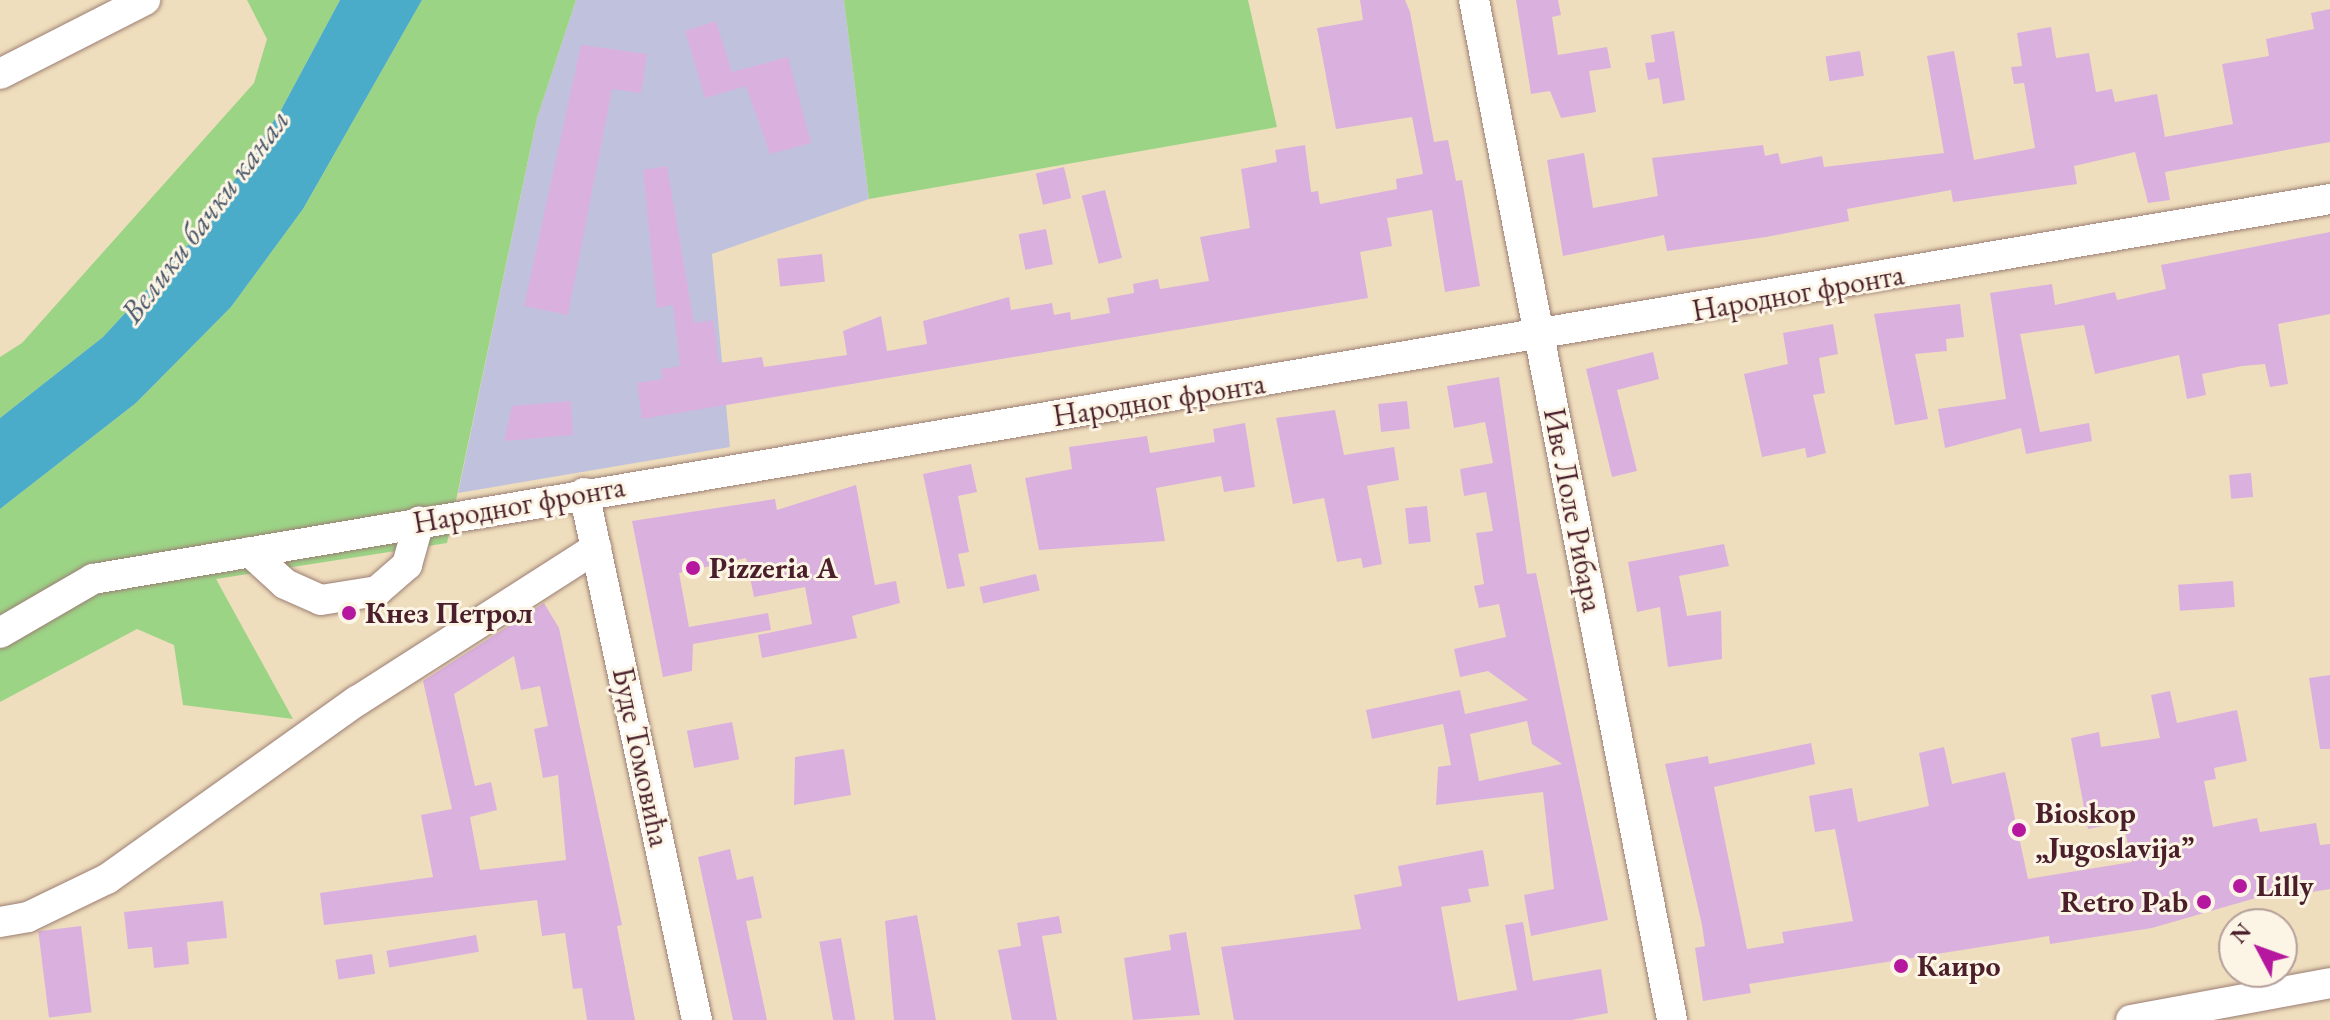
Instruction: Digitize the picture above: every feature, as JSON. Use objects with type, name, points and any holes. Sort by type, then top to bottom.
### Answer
[{"type":"street","points":[[0,74],[145,0]]},
{"type":"street","name":"Иве Лоле Рибара","points":[[1474,0],[1672,1020]]},
{"type":"street","name":"Народног фронта","points":[[0,633],[93,579],[584,493],[1540,338],[2330,199]]},
{"type":"street","name":"Буде Томовића","points":[[584,493],[697,1020]]},
{"type":"street","points":[[250,552],[285,584],[321,600],[377,591],[407,565],[419,522]]},
{"type":"street","points":[[0,922],[28,917],[107,879],[357,701],[596,548]]},
{"type":"street","points":[[2131,1020],[2330,983]]},
{"type":"shaded area","points":[[576,0],[844,0],[869,199],[712,254],[730,447],[458,493],[537,118]]},
{"type":"green space","points":[[247,0],[340,0],[281,110],[200,232],[103,337],[0,418],[0,357],[22,343],[254,83],[267,39]]},
{"type":"green space","points":[[422,0],[576,0],[537,118],[447,543],[216,579],[293,719],[183,705],[174,645],[137,629],[0,702],[0,509],[136,403],[231,307],[303,209]]},
{"type":"green space","points":[[844,0],[1248,0],[1277,127],[869,199]]},
{"type":"water","points":[[340,0],[422,0],[303,209],[231,307],[136,403],[0,509],[0,418],[103,337],[200,232],[281,110]]},
{"type":"building","points":[[1360,0],[1405,0],[1410,12],[1434,142],[1448,140],[1456,181],[1462,180],[1480,286],[1445,292],[1432,210],[1387,218],[1392,246],[1360,252],[1368,298],[642,419],[637,383],[663,379],[661,369],[680,366],[673,305],[657,308],[643,170],[667,166],[694,323],[713,320],[719,363],[762,357],[764,367],[847,355],[843,331],[881,316],[887,351],[927,344],[923,321],[1009,297],[1011,310],[1052,303],[1054,315],[1070,312],[1071,320],[1110,313],[1107,298],[1134,293],[1133,284],[1158,279],[1160,289],[1209,281],[1200,237],[1250,228],[1241,169],[1277,162],[1275,150],[1305,145],[1311,192],[1318,191],[1320,204],[1397,189],[1396,179],[1423,174],[1412,117],[1336,129],[1317,28],[1363,20]]},
{"type":"building","points":[[1516,0],[1558,0],[1561,15],[1552,17],[1558,55],[1607,47],[1611,68],[1589,71],[1596,112],[1561,118],[1550,91],[1531,94]]},
{"type":"building","points":[[2330,9],[2330,142],[2165,172],[2170,200],[2148,203],[2135,152],[2074,166],[2077,184],[1953,202],[1951,190],[1847,209],[1849,221],[1766,237],[1667,251],[1664,235],[1563,256],[1547,160],[1584,153],[1593,208],[1658,196],[1652,158],[1763,145],[1765,156],[1778,153],[1781,164],[1822,156],[1824,167],[1944,153],[1927,56],[1954,51],[1974,160],[2035,148],[2024,83],[2014,84],[2011,67],[2022,66],[2017,33],[2051,27],[2056,58],[2089,53],[2096,92],[2112,89],[2115,102],[2157,94],[2165,137],[2233,124],[2222,64],[2269,56],[2266,39],[2314,29],[2311,13]]},
{"type":"building","points":[[716,21],[732,72],[788,57],[811,143],[770,154],[746,86],[705,98],[685,31]]},
{"type":"building","points":[[1674,31],[1685,100],[1663,104],[1659,78],[1648,80],[1645,63],[1655,62],[1651,35]]},
{"type":"building","points":[[581,45],[647,54],[641,93],[612,89],[568,315],[524,306]]},
{"type":"building","points":[[1860,51],[1864,76],[1829,81],[1825,56]]},
{"type":"building","points":[[1064,167],[1071,198],[1043,205],[1036,174]]},
{"type":"building","points":[[1105,190],[1122,258],[1099,264],[1082,196]]},
{"type":"building","points":[[1046,229],[1053,264],[1025,270],[1019,234]]},
{"type":"building","points":[[2330,232],[2330,314],[2278,324],[2288,384],[2270,387],[2265,364],[2242,366],[2202,374],[2206,395],[2187,399],[2179,355],[2095,374],[2084,325],[2020,334],[2040,432],[2089,423],[2092,441],[2026,454],[2021,428],[1945,448],[1938,409],[2006,399],[1990,293],[2052,284],[2055,305],[2115,292],[2117,300],[2166,289],[2161,265]]},
{"type":"building","points":[[822,254],[825,282],[780,287],[777,259]]},
{"type":"building","points":[[1960,304],[1964,337],[1946,339],[1947,351],[1915,354],[1928,419],[1895,425],[1874,314]]},
{"type":"building","points":[[1833,324],[1838,354],[1819,358],[1825,393],[1813,395],[1826,453],[1807,458],[1805,448],[1762,457],[1744,374],[1788,364],[1783,333]]},
{"type":"building","points":[[1653,352],[1659,379],[1617,390],[1637,471],[1612,477],[1586,369]]},
{"type":"building","points":[[1499,377],[1527,574],[1536,573],[1608,920],[1531,936],[1524,895],[1554,889],[1543,792],[1436,805],[1438,767],[1451,765],[1443,724],[1372,739],[1366,710],[1460,690],[1465,714],[1528,700],[1488,671],[1460,677],[1454,649],[1506,637],[1499,604],[1479,608],[1474,586],[1484,584],[1476,533],[1493,531],[1486,492],[1464,496],[1460,469],[1493,463],[1485,422],[1454,428],[1447,386]],"holes":[[[1527,721],[1532,744],[1562,764],[1479,781],[1470,734]]]},
{"type":"building","points":[[571,401],[573,435],[504,441],[512,406]]},
{"type":"building","points":[[1407,401],[1410,429],[1381,432],[1378,404]]},
{"type":"building","points":[[1335,410],[1344,455],[1394,447],[1399,480],[1367,486],[1382,564],[1363,568],[1361,558],[1337,562],[1324,498],[1293,504],[1276,418]]},
{"type":"building","points":[[1245,423],[1255,487],[1224,492],[1221,476],[1156,488],[1165,541],[1039,550],[1025,478],[1072,469],[1069,447],[1147,436],[1150,453],[1215,442],[1213,429]]},
{"type":"building","points":[[971,464],[977,492],[958,496],[969,552],[958,554],[965,586],[947,589],[923,474]]},
{"type":"building","points":[[2251,473],[2253,497],[2231,499],[2229,475]]},
{"type":"building","points":[[856,485],[875,585],[896,581],[900,603],[852,616],[857,638],[762,658],[758,635],[812,624],[805,587],[754,597],[746,558],[679,573],[689,627],[768,613],[771,630],[693,644],[692,671],[663,677],[632,521],[775,499],[777,510]]},
{"type":"building","points":[[1427,506],[1431,542],[1409,544],[1405,508]]},
{"type":"building","points":[[1724,544],[1729,566],[1679,576],[1687,616],[1721,611],[1722,659],[1668,667],[1660,607],[1637,612],[1628,562]]},
{"type":"building","points":[[1036,574],[1040,591],[983,604],[979,587]]},
{"type":"building","points":[[2233,581],[2235,607],[2180,611],[2178,585]]},
{"type":"building","points":[[544,603],[559,628],[622,925],[617,926],[635,1020],[587,1020],[582,988],[573,989],[565,933],[542,936],[537,900],[324,925],[320,893],[433,877],[421,815],[452,809],[423,681]],"holes":[[[514,656],[521,690],[540,686],[548,726],[534,729],[543,778],[558,775],[566,860],[480,870],[470,817],[497,810],[491,782],[475,786],[454,694]]]},
{"type":"building","points":[[2330,675],[2330,749],[2320,749],[2309,678]]},
{"type":"building","points":[[2170,691],[2177,723],[2237,710],[2247,761],[2214,768],[2216,779],[2204,781],[2213,827],[2257,818],[2260,832],[2316,823],[2320,845],[2330,844],[2330,889],[2288,896],[2287,889],[2152,928],[2050,944],[2049,936],[1749,984],[1751,993],[1703,1001],[1695,948],[1705,946],[1702,925],[1665,764],[1708,756],[1709,764],[1811,743],[1815,764],[1714,787],[1747,949],[1784,943],[1782,932],[1853,921],[1835,829],[1815,832],[1809,796],[1852,788],[1858,822],[1929,806],[1919,753],[1944,747],[1952,784],[2005,772],[2028,879],[2132,862],[2123,822],[2088,829],[2071,738],[2099,732],[2101,747],[2160,738],[2151,695]]},
{"type":"building","points":[[732,722],[739,759],[694,768],[687,731]]},
{"type":"building","points":[[844,749],[851,795],[794,805],[795,757]]},
{"type":"building","points":[[730,849],[737,880],[753,876],[762,918],[746,921],[767,1020],[733,1020],[698,857]]},
{"type":"building","points":[[1483,850],[1489,886],[1468,889],[1471,902],[1441,907],[1458,1001],[1517,990],[1505,925],[1523,922],[1533,981],[1601,969],[1608,1013],[1571,1020],[1234,1020],[1221,947],[1361,929],[1354,895],[1402,886],[1398,866]]},
{"type":"building","points":[[223,901],[227,938],[187,942],[189,964],[154,968],[152,947],[128,949],[124,912]]},
{"type":"building","points":[[917,915],[936,1020],[894,1020],[885,921]]},
{"type":"building","points":[[1059,916],[1062,933],[1042,936],[1057,1020],[1012,1020],[998,950],[1021,946],[1017,923]]},
{"type":"building","points":[[81,926],[92,1012],[49,1018],[38,931]]},
{"type":"building","points":[[1186,932],[1200,1015],[1133,1020],[1124,958],[1171,950],[1169,935]]},
{"type":"building","points":[[476,935],[479,952],[389,968],[386,951]]},
{"type":"building","points":[[841,938],[855,1020],[833,1020],[819,942]]},
{"type":"building","points":[[372,954],[375,974],[339,980],[335,960]]},
{"type":"place","name":"Pizzeria A","points":[[693,568]]},
{"type":"place","name":"Кнез Петрол","points":[[349,613]]},
{"type":"place","name":"Bioskop „Jugoslavija”","points":[[2019,830]]},
{"type":"place","name":"Lilly","points":[[2240,886]]},
{"type":"place","name":"Retro Pab","points":[[2204,902]]},
{"type":"place","name":"Каиро","points":[[1901,966]]},
{"type":"water label","name":"Велики бачки канал","points":[[205,216]]}]
